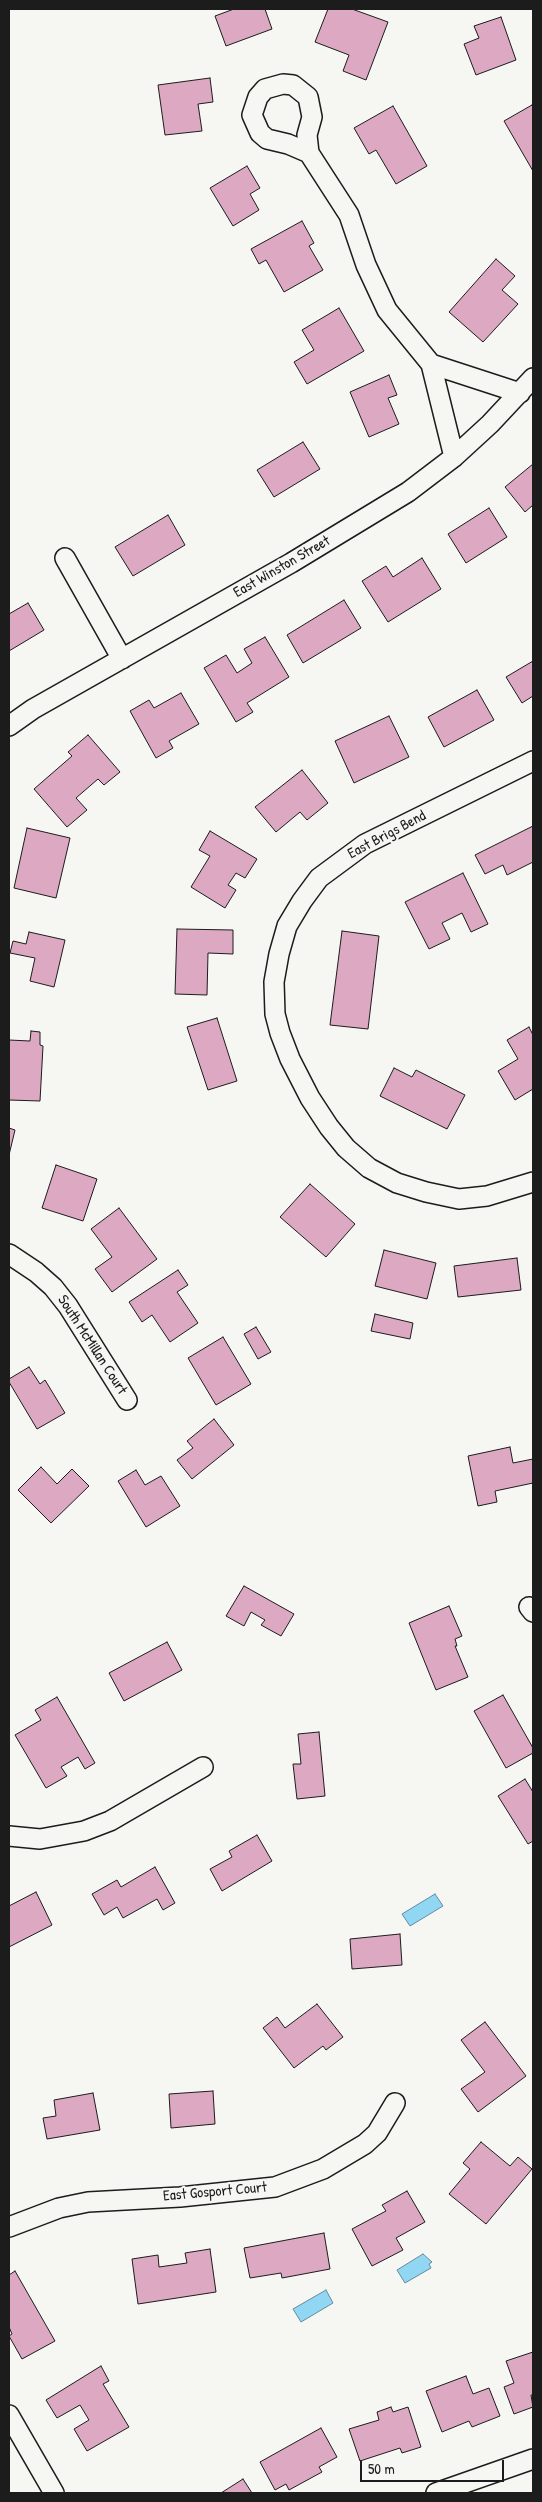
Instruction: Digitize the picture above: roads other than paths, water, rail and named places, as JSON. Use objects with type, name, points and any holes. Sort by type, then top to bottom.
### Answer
[{"type":"street","points":[[309,153],[349,215],[366,266],[387,310],[431,364],[454,457]]},
{"type":"street","points":[[431,364],[520,393]]},
{"type":"street","name":"East Winston Street","points":[[9,726],[33,710],[384,508],[454,457],[533,378]]},
{"type":"street","points":[[65,558],[122,659]]},
{"type":"street","name":"East Brigs Bend","points":[[533,762],[365,844],[319,878],[287,926],[274,982],[276,1014],[280,1033],[290,1059],[310,1098],[329,1126],[346,1148],[369,1168],[397,1183],[426,1192],[459,1198],[487,1196],[533,1182]]},
{"type":"street","name":"South McMillan Court","points":[[9,1254],[36,1272],[53,1287],[68,1306],[128,1400]]},
{"type":"street","points":[[9,1836],[40,1839],[84,1831],[110,1821],[203,1766]]},
{"type":"street","name":"East Gosport Court","points":[[9,2227],[59,2208],[88,2202],[180,2197],[275,2187],[323,2169],[365,2144],[377,2133],[395,2103]]},
{"type":"street","points":[[9,2415],[54,2493]]},
{"type":"street","points":[[436,2493],[533,2460]]},
{"type":"water","points":[[435,1894],[443,1906],[410,1926],[402,1914]]},
{"type":"water","points":[[423,2254],[432,2262],[429,2264],[431,2268],[405,2283],[397,2270]]},
{"type":"water","points":[[326,2290],[333,2303],[301,2322],[293,2309]]}]
